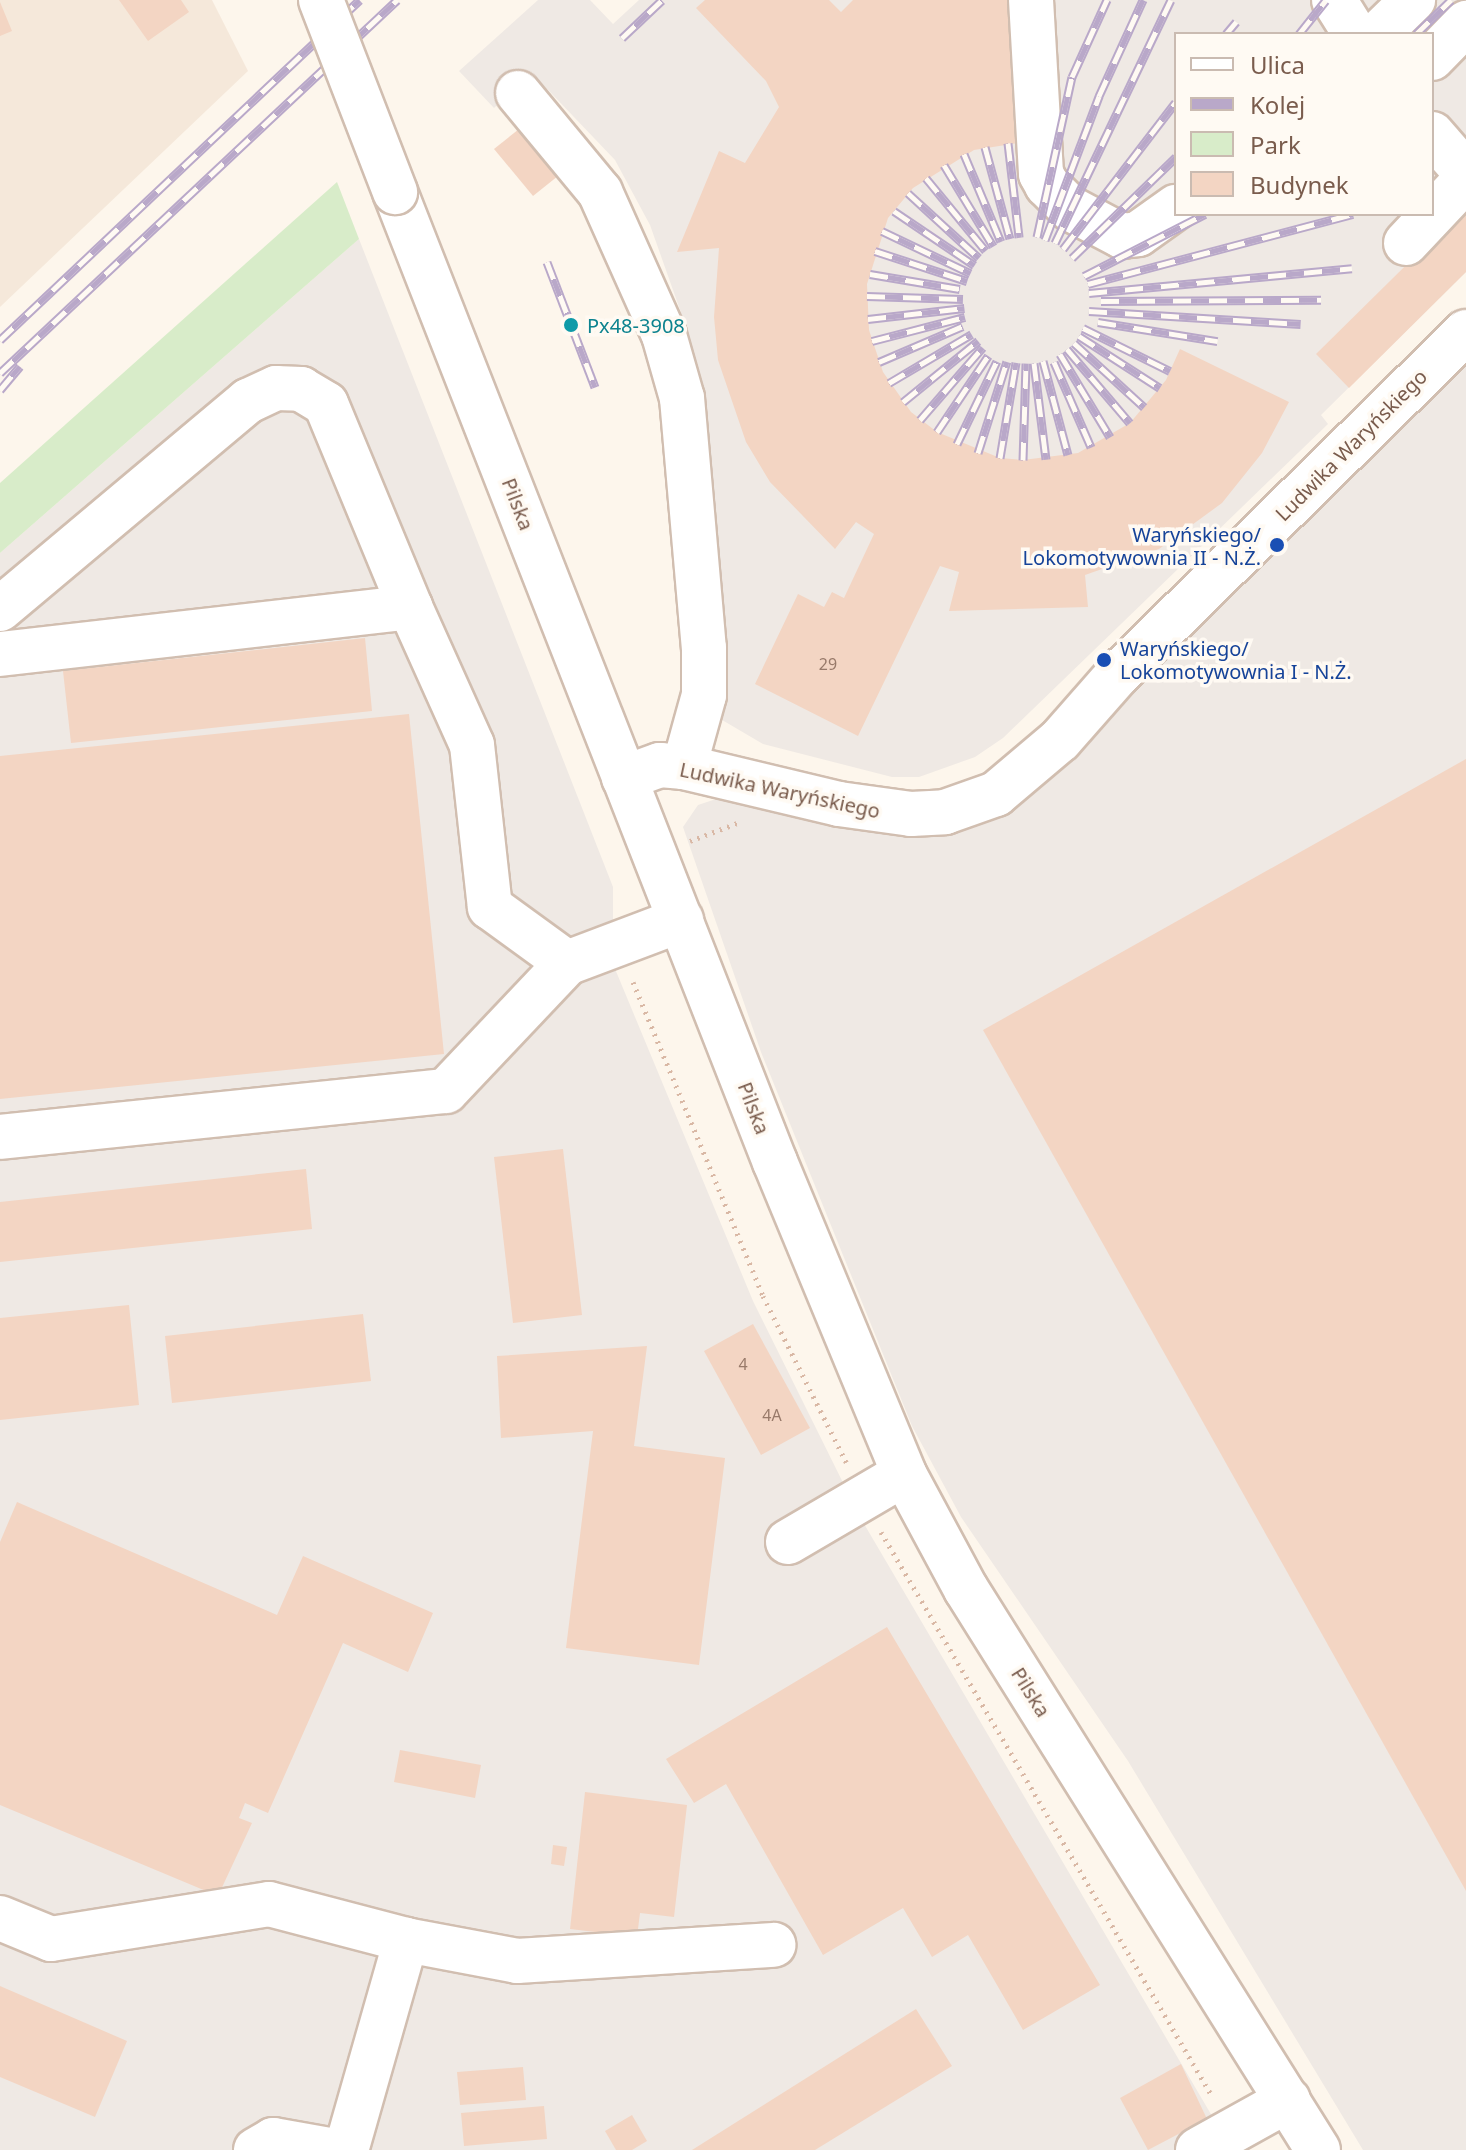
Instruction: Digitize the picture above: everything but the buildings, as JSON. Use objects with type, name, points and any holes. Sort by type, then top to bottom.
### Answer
[{"type":"street","name":"Pilska","points":[[321,0],[654,855],[904,1474],[966,1589],[1318,2150]]},
{"type":"street","points":[[1031,0],[1041,174],[1047,185],[1071,209],[1122,236],[1138,234],[1174,208]]},
{"type":"street","points":[[1334,0],[1354,32]]},
{"type":"street","points":[[1380,32],[1413,0]]},
{"type":"street","points":[[518,93],[600,192],[659,322],[682,398],[704,648],[704,695],[684,767]]},
{"type":"street","points":[[1434,136],[1466,176],[1434,212]]},
{"type":"street","points":[[1406,243],[1430,216]]},
{"type":"street","name":"Ludwika Waryńskiego","points":[[624,778],[660,765],[684,767],[760,786],[911,814],[945,812],[996,794],[1060,740],[1118,674],[1466,332]]},
{"type":"street","points":[[0,609],[248,401],[276,388],[301,389],[326,404],[410,607],[472,745],[490,907],[567,963]]},
{"type":"street","points":[[0,642],[0,654],[410,607]]},
{"type":"street","points":[[0,1137],[446,1091],[567,963],[681,920]]},
{"type":"street","points":[[788,1542],[904,1474]]},
{"type":"street","points":[[0,1918],[51,1939],[269,1904],[406,1940],[517,1961],[774,1945]]},
{"type":"street","points":[[346,2150],[406,1940]]},
{"type":"street","points":[[1198,2150],[1288,2100]]},
{"type":"street","points":[[256,2150],[273,2140],[329,2150]]},
{"type":"path","points":[[654,855],[747,819],[760,786]]},
{"type":"shaded area","points":[[0,0],[212,0],[248,71],[0,307]]},
{"type":"shaded area","points":[[538,0],[590,0],[613,24],[639,0],[1466,0],[1466,272],[1321,415],[1328,424],[1003,738],[975,757],[919,777],[892,777],[763,744],[717,717],[724,646],[707,424],[690,338],[650,225],[615,160],[531,72],[494,108],[459,71]]},
{"type":"shaded area","points":[[359,239],[613,887],[613,964],[753,1301],[860,1517],[1232,2150],[0,2150],[0,553]]},
{"type":"shaded area","points":[[1466,355],[1466,2150],[1363,2150],[1128,1761],[961,1517],[912,1426],[761,1052],[683,827],[698,805],[722,797],[948,828]]},
{"type":"green space","points":[[337,182],[359,239],[0,553],[0,483]]},
{"type":"railway","points":[[0,340],[360,0]]},
{"type":"railway","points":[[0,373],[397,0]]},
{"type":"railway","points":[[622,38],[662,0]]},
{"type":"railway","points":[[1037,237],[1072,77],[1107,0]]},
{"type":"railway","points":[[1045,240],[1099,96],[1143,0]]},
{"type":"railway","points":[[1055,243],[1171,0]]},
{"type":"railway","points":[[1301,32],[1326,0]]},
{"type":"railway","points":[[1418,32],[1451,0]]},
{"type":"railway","points":[[1228,32],[1236,22]]},
{"type":"railway","points":[[1063,249],[1174,105]]},
{"type":"railway","points":[[1008,143],[1019,237]]},
{"type":"railway","points":[[985,147],[1010,239]]},
{"type":"railway","points":[[964,154],[1001,242]]},
{"type":"railway","points":[[1072,258],[1174,159]]},
{"type":"railway","points":[[944,165],[993,246]]},
{"type":"railway","points":[[926,178],[986,251]]},
{"type":"railway","points":[[908,193],[979,258]]},
{"type":"railway","points":[[894,211],[974,265]]},
{"type":"railway","points":[[1084,276],[1201,216]]},
{"type":"railway","points":[[1088,284],[1345,216]]},
{"type":"railway","points":[[882,231],[970,273]]},
{"type":"railway","points":[[875,251],[967,281]]},
{"type":"railway","points":[[547,262],[595,387]]},
{"type":"railway","points":[[1089,293],[1352,268]]},
{"type":"railway","points":[[870,274],[960,289]]},
{"type":"railway","points":[[867,296],[963,299]]},
{"type":"railway","points":[[1101,301],[1321,300]]},
{"type":"railway","points":[[868,319],[964,308]]},
{"type":"railway","points":[[1089,311],[1301,324]]},
{"type":"railway","points":[[872,341],[965,317]]},
{"type":"railway","points":[[1098,322],[1217,341]]},
{"type":"railway","points":[[879,362],[963,326]]},
{"type":"railway","points":[[1083,328],[1170,371]]},
{"type":"railway","points":[[889,383],[972,334]]},
{"type":"railway","points":[[1079,336],[1160,388]]},
{"type":"railway","points":[[903,402],[978,341]]},
{"type":"railway","points":[[1074,343],[1144,407]]},
{"type":"railway","points":[[920,420],[983,347]]},
{"type":"railway","points":[[1067,349],[1130,423]]},
{"type":"railway","points":[[1060,354],[1110,437]]},
{"type":"railway","points":[[937,432],[988,356]]},
{"type":"railway","points":[[957,444],[997,361]]},
{"type":"railway","points":[[978,453],[1007,361]]},
{"type":"railway","points":[[1043,361],[1068,455]]},
{"type":"railway","points":[[1000,458],[1016,362]]},
{"type":"railway","points":[[1054,362],[1091,447]]},
{"type":"railway","points":[[1023,460],[1026,363]]},
{"type":"railway","points":[[1034,363],[1046,459]]},
{"type":"railway","points":[[0,390],[20,366]]},
{"type":"place","name":"Px48-3908","points":[[571,325]]},
{"type":"place","name":"Waryńskiego/ Lokomotywownia II - N.Ż.","points":[[1277,545]]},
{"type":"place","name":"Waryńskiego/ Lokomotywownia I - N.Ż.","points":[[1104,660]]}]
